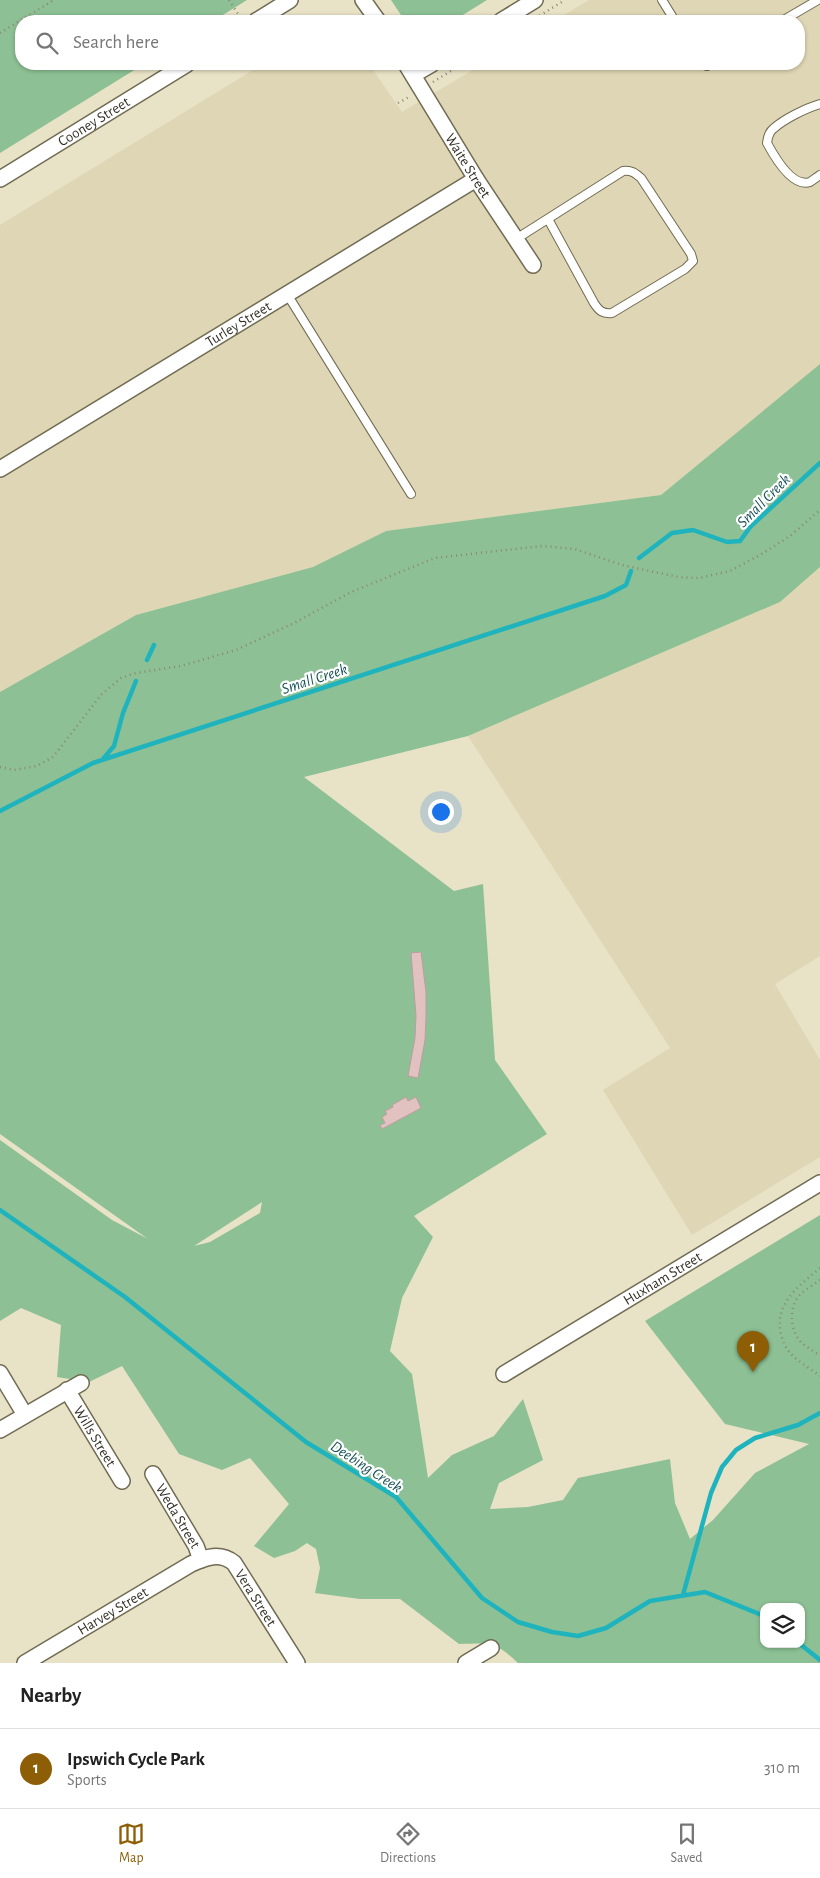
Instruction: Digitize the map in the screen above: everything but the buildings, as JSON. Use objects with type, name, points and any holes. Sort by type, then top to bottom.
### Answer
[{"type":"street","points":[[266,15],[290,0]]},
{"type":"street","points":[[363,0],[374,15]]},
{"type":"street","points":[[511,15],[535,0]]},
{"type":"street","name":"Cooney Street","points":[[0,179],[177,70]]},
{"type":"street","name":"Waite Street","points":[[411,70],[476,179],[533,265]]},
{"type":"street","name":"Turley Street","points":[[0,469],[476,179]]},
{"type":"street","name":"Huxham Street","points":[[504,1374],[820,1183]]},
{"type":"street","points":[[0,1373],[25,1415],[0,1430]]},
{"type":"street","name":"Wills Street","points":[[25,1415],[74,1387],[122,1480]]},
{"type":"street","name":"Weda Street","points":[[153,1474],[196,1546],[201,1560]]},
{"type":"street","name":"Vera Street","points":[[201,1560],[215,1556],[226,1556],[234,1563],[297,1663]]},
{"type":"street","name":"Harvey Street","points":[[25,1663],[191,1564],[201,1560]]},
{"type":"street","points":[[466,1663],[491,1648]]},
{"type":"lane","points":[[662,0],[671,15]]},
{"type":"lane","points":[[792,15],[815,1]]},
{"type":"lane","points":[[820,104],[808,107],[772,129],[767,143],[792,179],[800,182],[809,182],[820,175]]},
{"type":"lane","points":[[516,239],[623,171],[630,170],[641,178],[691,254],[693,261],[685,270],[612,313],[604,314],[598,310],[548,219]]},
{"type":"lane","points":[[287,294],[411,494]]},
{"type":"path","points":[[30,15],[54,0]]},
{"type":"path","points":[[230,0],[239,15]]},
{"type":"path","points":[[541,15],[565,0]]},
{"type":"path","points":[[0,34],[15,25]]},
{"type":"path","points":[[0,767],[14,770],[37,766],[53,757],[101,695],[121,678],[136,673],[181,666],[236,650],[296,622],[351,592],[435,558],[542,546],[575,549],[622,566],[678,577],[699,578],[730,571],[760,555],[790,536],[820,510]]},
{"type":"path","points":[[820,1268],[793,1291],[783,1307],[779,1324],[784,1343],[792,1355],[820,1376]]},
{"type":"path","points":[[820,1280],[800,1295],[793,1305],[792,1314],[795,1334],[800,1341],[820,1356]]},
{"type":"shaded area","points":[[589,0],[820,0],[820,364],[661,495],[386,531],[313,567],[136,615],[0,692],[0,225],[253,70],[373,70],[402,112],[473,70],[805,70],[805,15],[564,15]]},
{"type":"shaded area","points":[[820,567],[820,956],[775,984],[820,1060],[820,1157],[692,1235],[603,1090],[670,1048],[468,736],[780,602]]},
{"type":"green space","points":[[0,0],[247,0],[223,15],[15,15],[15,70],[134,70],[0,153]]},
{"type":"green space","points":[[391,0],[487,0],[463,15],[401,15]]},
{"type":"green space","points":[[820,364],[820,567],[780,602],[468,736],[304,777],[454,891],[483,884],[495,1060],[547,1134],[414,1216],[433,1237],[402,1298],[390,1351],[412,1374],[428,1478],[452,1455],[494,1436],[523,1399],[543,1460],[499,1483],[490,1509],[528,1507],[563,1500],[578,1478],[670,1459],[675,1503],[690,1539],[713,1520],[755,1473],[809,1444],[725,1424],[645,1321],[820,1215],[820,1663],[518,1663],[492,1645],[478,1643],[459,1644],[400,1599],[360,1599],[315,1593],[320,1568],[316,1549],[307,1543],[295,1551],[274,1558],[254,1546],[289,1504],[250,1458],[222,1470],[179,1454],[122,1366],[89,1382],[57,1377],[61,1325],[21,1308],[0,1321],[0,1140],[112,1220],[148,1239],[0,1134],[0,692],[136,615],[313,567],[386,531],[661,495]],"holes":[[[262,1202],[260,1213],[210,1242],[194,1246]]]},
{"type":"waterway","name":"Small Creek","points":[[639,558],[672,533],[693,530],[727,542],[740,541],[751,526],[820,463]]},
{"type":"waterway","name":"Small Creek","points":[[0,811],[93,763],[605,596],[626,585],[631,571]]},
{"type":"waterway","points":[[147,660],[154,645]]},
{"type":"waterway","points":[[103,759],[114,746],[123,713],[136,681]]},
{"type":"waterway","name":"Deebing Creek","points":[[0,1210],[125,1297],[306,1442],[396,1497],[482,1598],[518,1622],[552,1632],[578,1636],[606,1628],[650,1601],[705,1592],[760,1614]]},
{"type":"waterway","points":[[683,1595],[711,1493],[722,1467],[736,1450],[755,1438],[798,1425],[820,1413]]},
{"type":"waterway","name":"Deebing Creek","points":[[805,1648],[820,1660]]},
{"type":"place","name":"Ipswich Cycle Park","points":[[753,1372]]}]
